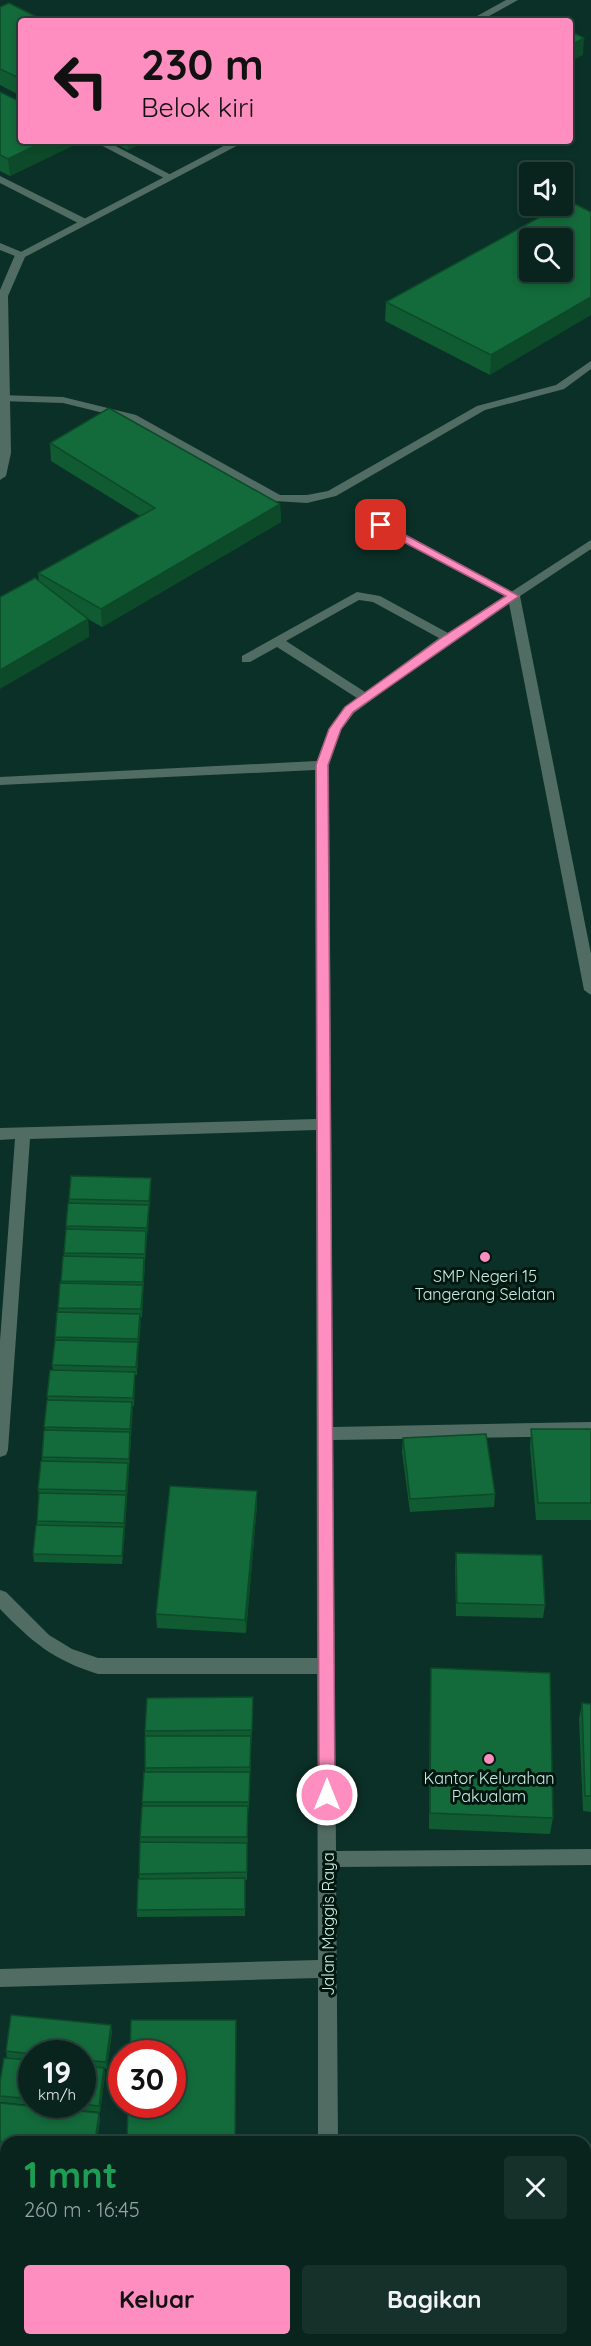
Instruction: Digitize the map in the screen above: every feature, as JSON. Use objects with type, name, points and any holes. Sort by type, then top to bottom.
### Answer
[{"type":"street","points":[[478,18],[513,0]]},
{"type":"street","points":[[104,144],[170,177]]},
{"type":"street","points":[[0,476],[5,453],[2,398],[3,296],[20,255],[235,144]]},
{"type":"street","points":[[0,179],[84,222]]},
{"type":"street","points":[[0,246],[20,255]]},
{"type":"street","points":[[2,398],[63,400],[132,417],[278,499],[307,499],[332,494],[481,408],[560,387],[591,364]]},
{"type":"street","points":[[362,515],[514,596],[591,990]]},
{"type":"street","name":"Jalan Maggis Raya","points":[[328,2136],[322,765],[335,729],[349,710],[448,638],[591,544]]},
{"type":"street","points":[[246,660],[347,600],[366,596],[448,638]]},
{"type":"street","points":[[277,641],[365,698]]},
{"type":"street","points":[[0,780],[322,765]]},
{"type":"street","points":[[0,1134],[322,1124]]},
{"type":"street","points":[[0,1450],[23,1133]]},
{"type":"street","points":[[325,1434],[591,1429]]},
{"type":"street","points":[[0,1597],[50,1648],[73,1660],[98,1666],[326,1666]]},
{"type":"street","points":[[327,1859],[591,1857]]},
{"type":"street","points":[[0,1978],[328,1969]]},
{"type":"building","points":[[9,3],[39,18],[18,18],[18,78],[0,69],[0,7]]},
{"type":"building","points":[[573,32],[584,38],[573,44]]},
{"type":"building","points":[[0,92],[18,101],[18,144],[39,144],[8,159],[0,155]]},
{"type":"building","points":[[573,203],[591,212],[591,297],[491,355],[386,302],[519,229],[519,282],[573,282],[573,228],[520,228],[542,216],[573,216]]},
{"type":"building","points":[[109,408],[280,504],[101,609],[38,573],[155,508],[50,443]]},
{"type":"building","points":[[35,578],[88,619],[0,670],[0,597]]},
{"type":"building","points":[[71,1176],[151,1178],[149,1201],[69,1199]]},
{"type":"building","points":[[68,1203],[149,1205],[147,1228],[66,1226]]},
{"type":"building","points":[[66,1229],[146,1231],[145,1254],[64,1253]]},
{"type":"building","points":[[63,1256],[144,1258],[143,1282],[61,1281]]},
{"type":"building","points":[[60,1283],[143,1285],[141,1309],[58,1308]]},
{"type":"building","points":[[57,1312],[140,1314],[138,1339],[55,1337]]},
{"type":"building","points":[[55,1340],[138,1342],[136,1367],[52,1365]]},
{"type":"building","points":[[50,1370],[135,1372],[133,1398],[47,1396]]},
{"type":"building","points":[[47,1400],[132,1402],[130,1429],[44,1427]]},
{"type":"building","points":[[531,1429],[591,1429],[591,1503],[538,1503]]},
{"type":"building","points":[[44,1430],[130,1432],[129,1459],[42,1457]]},
{"type":"building","points":[[486,1434],[495,1494],[410,1499],[403,1438]]},
{"type":"building","points":[[41,1461],[128,1463],[126,1491],[38,1489]]},
{"type":"building","points":[[170,1486],[257,1491],[245,1620],[156,1614]]},
{"type":"building","points":[[39,1493],[126,1495],[124,1523],[37,1521]]},
{"type":"building","points":[[36,1525],[124,1527],[122,1556],[33,1554]]},
{"type":"building","points":[[456,1553],[542,1555],[545,1605],[457,1603]]},
{"type":"building","name":"Kantor Kelurahan Pakualam","points":[[431,1668],[550,1673],[553,1818],[430,1813]]},
{"type":"building","points":[[253,1697],[252,1730],[145,1731],[147,1698]]},
{"type":"building","points":[[582,1703],[591,1704],[591,1796],[585,1796]]},
{"type":"building","points":[[145,1736],[251,1736],[250,1767],[145,1768]]},
{"type":"building","points":[[144,1772],[250,1772],[249,1802],[142,1802]]},
{"type":"building","points":[[142,1806],[248,1806],[247,1837],[140,1837]]},
{"type":"building","points":[[140,1842],[247,1843],[247,1872],[139,1874]]},
{"type":"building","points":[[245,1878],[245,1909],[137,1910],[138,1879]]},
{"type":"building","points":[[11,2015],[111,2025],[106,2062],[96,2061],[96,2040],[18,2040],[18,2052],[6,2051]]},
{"type":"building","points":[[131,2020],[236,2020],[235,2136],[127,2136],[128,2118],[186,2118],[186,2040],[130,2040]]},
{"type":"building","points":[[4,2058],[18,2059],[18,2098],[0,2096]]},
{"type":"building","points":[[96,2067],[104,2068],[99,2106],[96,2106]]},
{"type":"building","points":[[0,2103],[18,2105],[18,2118],[96,2118],[96,2113],[99,2113],[96,2136],[0,2136]]},
{"type":"place","name":"SMP Negeri 15 Tangerang Selatan","points":[[485,1257]]},
{"type":"place","name":"Kantor Kelurahan Pakualam","points":[[489,1759]]},
{"type":"route","points":[[327,1795],[322,765],[335,729],[349,710],[448,638],[514,596],[381,525]]}]
